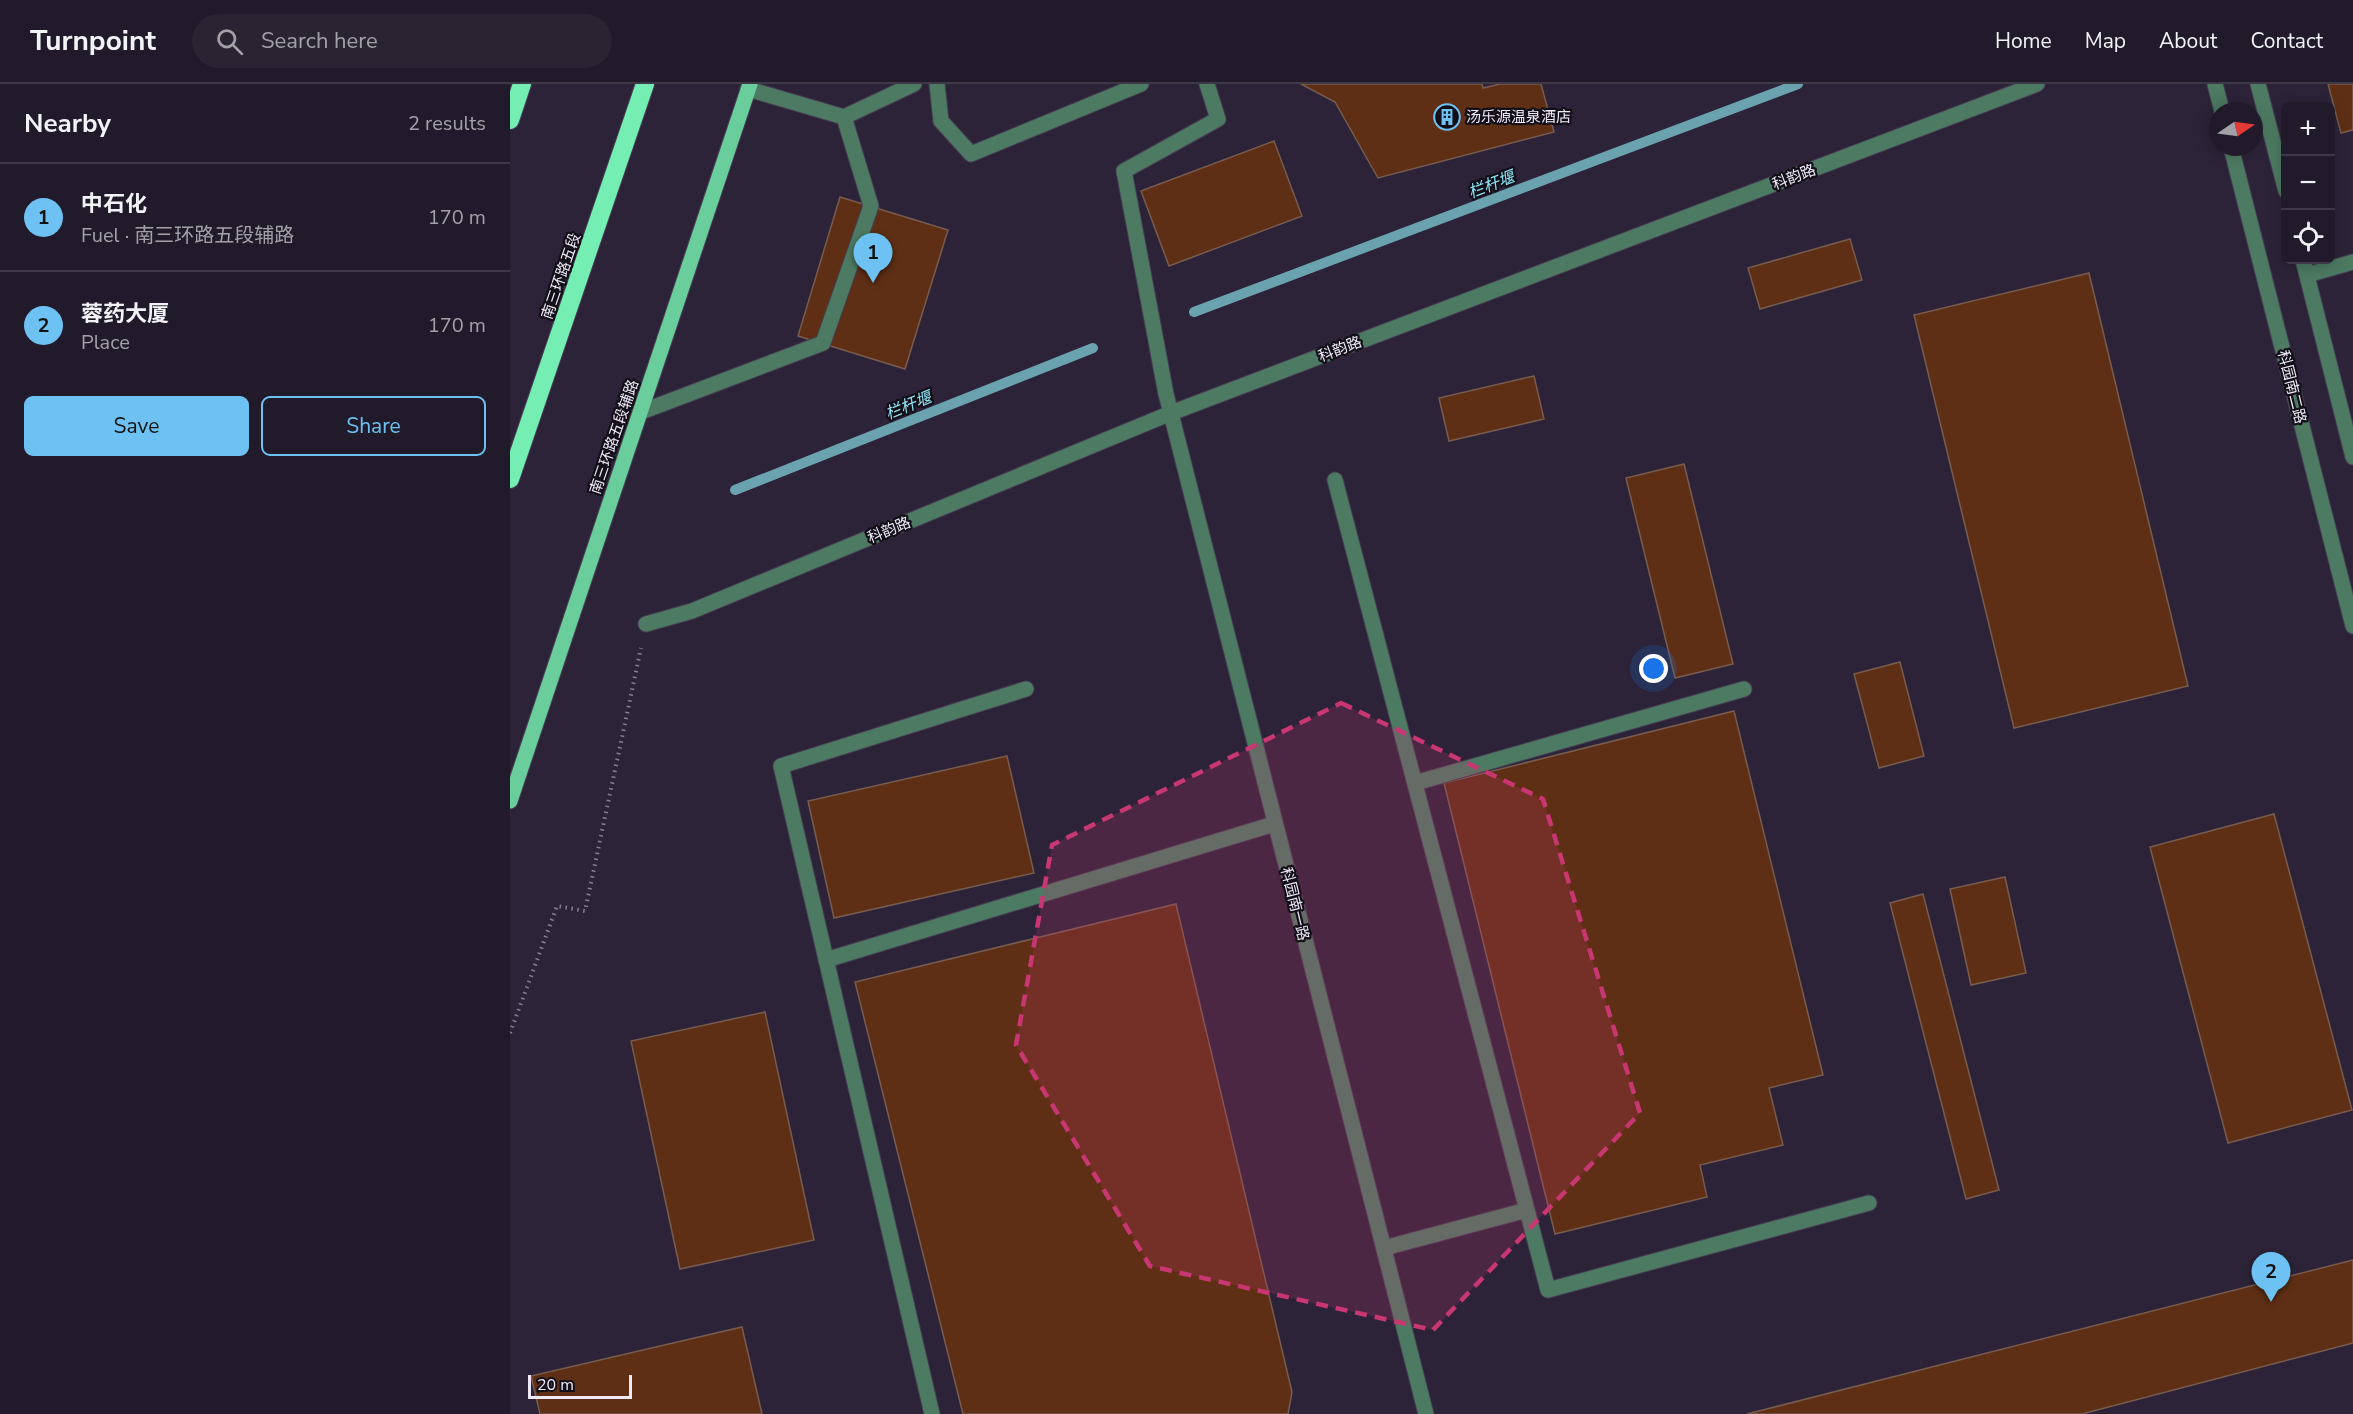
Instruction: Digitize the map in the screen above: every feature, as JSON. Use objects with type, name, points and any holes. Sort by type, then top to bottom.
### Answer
[{"type":"highway","points":[[510,120],[522,84]]},
{"type":"highway","name":"南三环路五段","points":[[510,479],[645,84]]},
{"type":"main road","name":"南三环路五段辅路","points":[[510,801],[749,86]]},
{"type":"street","points":[[749,86],[844,117],[914,84]]},
{"type":"street","points":[[938,84],[940,121],[971,154],[1141,84]]},
{"type":"street","name":"科园南一路","points":[[1207,84],[1218,119],[1124,171],[1166,394],[1426,1414]]},
{"type":"street","name":"科韵路","points":[[646,624],[692,611],[1172,413],[2037,84]]},
{"type":"street","points":[[2216,84],[2220,102]]},
{"type":"street","points":[[2258,84],[2281,172]]},
{"type":"street","points":[[641,412],[823,344],[871,206],[844,117]]},
{"type":"street","name":"科园南二路","points":[[2233,156],[2353,626]]},
{"type":"street","points":[[2307,275],[2353,262]]},
{"type":"street","points":[[2304,264],[2353,457]]},
{"type":"street","points":[[1335,480],[1548,1290],[1869,1203]]},
{"type":"street","points":[[932,1414],[781,766],[1026,688]]},
{"type":"street","points":[[1415,783],[1744,689]]},
{"type":"street","points":[[826,960],[1274,824]]},
{"type":"street","points":[[1384,1248],[1527,1210]]},
{"type":"path","points":[[510,1033],[557,906],[585,912],[646,624]]},
{"type":"highlighted area","points":[[1341,703],[1543,799],[1640,1113],[1433,1330],[1150,1266],[1016,1045],[1052,845]]},
{"type":"building","name":"汤乐源温泉酒店","points":[[1301,84],[1482,84],[1483,88],[1500,84],[1541,84],[1554,132],[1378,178],[1335,102]]},
{"type":"building","points":[[2328,84],[2353,84],[2353,130],[2341,133],[2335,102],[2333,102]]},
{"type":"building","points":[[1274,141],[1302,216],[1169,266],[1141,191]]},
{"type":"building","points":[[840,197],[948,230],[905,369],[798,336]]},
{"type":"building","points":[[1850,239],[1862,280],[1760,309],[1748,268]]},
{"type":"building","points":[[2089,273],[2188,686],[2014,728],[1914,315]]},
{"type":"building","points":[[1534,376],[1544,419],[1449,441],[1439,398]]},
{"type":"building","points":[[1684,464],[1733,664],[1675,678],[1626,478]]},
{"type":"building","points":[[1900,662],[1924,756],[1879,768],[1854,674]]},
{"type":"building","points":[[1734,711],[1823,1075],[1769,1088],[1783,1145],[1700,1165],[1707,1197],[1555,1234],[1444,783]]},
{"type":"building","points":[[1007,756],[1034,873],[834,918],[808,801]]},
{"type":"building","points":[[2274,814],[2352,1110],[2228,1143],[2150,847]]},
{"type":"building","points":[[2005,877],[2026,973],[1971,985],[1950,889]]},
{"type":"building","points":[[1923,894],[1999,1190],[1966,1199],[1890,903]]},
{"type":"building","points":[[1176,904],[1292,1392],[1288,1414],[963,1414],[855,982]]},
{"type":"building","points":[[765,1012],[814,1240],[680,1269],[631,1041]]},
{"type":"building","points":[[2353,1260],[2353,1343],[2082,1414],[1747,1414]]},
{"type":"building","points":[[742,1327],[762,1414],[540,1414],[531,1376]]},
{"type":"waterway","name":"栏杆堰","points":[[1194,312],[1798,84]]},
{"type":"waterway","name":"栏杆堰","points":[[735,490],[1093,348]]},
{"type":"place","name":"汤乐源温泉酒店","points":[[1447,117]]},
{"type":"place","name":"中石化","points":[[873,283]]},
{"type":"place","name":"蓉药大厦","points":[[2271,1302]]}]
